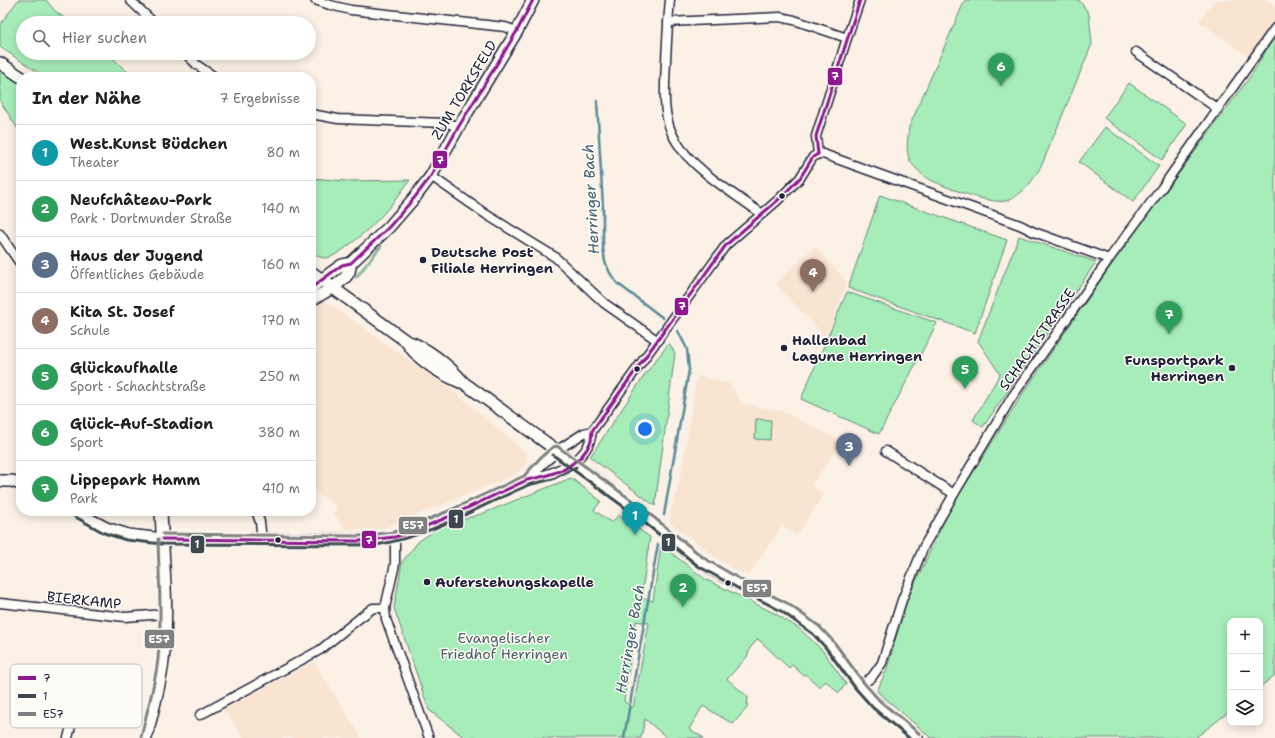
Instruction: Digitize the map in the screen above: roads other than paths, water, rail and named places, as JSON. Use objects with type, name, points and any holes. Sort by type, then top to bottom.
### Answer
[{"type":"main road","name":"ZUM TORKSFELD","points":[[316,284],[342,266],[351,262],[389,227],[411,203],[431,176],[459,126],[517,31],[533,0]]},
{"type":"main road","points":[[0,63],[16,74]]},
{"type":"main road","name":"ZUM TORKSFELD","points":[[316,297],[332,288],[346,276],[349,272],[351,262]]},
{"type":"main road","points":[[316,276],[406,341],[421,347],[453,371],[464,383],[638,511],[701,562],[784,607],[806,622],[830,645],[860,686],[878,705],[917,738]]},
{"type":"main road","points":[[527,480],[541,463],[556,451]]},
{"type":"main road","points":[[83,516],[106,528],[128,535],[163,539],[370,541],[395,537],[448,516],[527,480],[538,479],[556,473],[573,463]]},
{"type":"main road","points":[[0,481],[16,482]]},
{"type":"main road","points":[[146,738],[163,662],[165,614],[161,516]]},
{"type":"street","points":[[130,0],[147,16]]},
{"type":"street","points":[[315,0],[350,10],[505,27],[517,31]]},
{"type":"street","points":[[670,0],[665,102],[668,121],[676,141],[687,156],[701,169],[762,214]]},
{"type":"street","points":[[818,154],[816,136],[860,0]]},
{"type":"street","points":[[668,22],[780,17],[794,20],[847,38]]},
{"type":"street","name":"SCHACHTSTRASSE","points":[[860,686],[872,677],[882,663],[902,600],[924,546],[1012,397],[1275,28]]},
{"type":"street","points":[[1136,52],[1218,109]]},
{"type":"street","points":[[192,60],[208,72]]},
{"type":"street","points":[[316,115],[338,119],[446,123],[459,126]]},
{"type":"street","points":[[573,463],[587,448],[591,441],[592,432],[726,245],[792,186],[800,178],[813,157],[818,154],[823,154],[852,164],[1109,259]]},
{"type":"street","points":[[431,176],[487,215],[555,257],[604,303],[658,341]]},
{"type":"street","points":[[0,234],[16,258]]},
{"type":"street","points":[[556,451],[584,433],[592,432]]},
{"type":"street","points":[[886,451],[954,494]]},
{"type":"street","points":[[258,516],[262,540]]},
{"type":"street","points":[[395,537],[395,564],[385,608],[386,619],[429,738]]},
{"type":"street","name":"BIERKAMP","points":[[0,603],[125,617],[165,614]]},
{"type":"street","points":[[200,715],[320,650],[373,608],[385,608]]},
{"type":"street","points":[[68,738],[70,728]]},
{"type":"waterway","name":"Herringer Bach","points":[[597,101],[603,208],[603,248],[605,262],[617,283],[663,318]]},
{"type":"waterway","name":"Herringer Bach","points":[[664,515],[689,370],[687,349],[678,331]]},
{"type":"waterway","name":"Herringer Bach","points":[[624,738],[658,544]]},
{"type":"place","name":"Glück-Auf-Stadion","points":[[1001,86]]},
{"type":"place","name":"Deutsche Post Filiale Herringen","points":[[423,260]]},
{"type":"place","name":"Kita St. Josef","points":[[813,292]]},
{"type":"place","name":"Lippepark Hamm","points":[[1169,334]]},
{"type":"place","name":"Hallenbad Lagune Herringen","points":[[784,348]]},
{"type":"place","name":"Funsportpark Herringen","points":[[1232,368]]},
{"type":"place","name":"Glückaufhalle","points":[[965,389]]},
{"type":"place","name":"Haus der Jugend","points":[[849,466]]},
{"type":"place","name":"West.Kunst Büdchen","points":[[635,535]]},
{"type":"place","name":"Auferstehungskapelle","points":[[427,582]]},
{"type":"place","name":"Neufchâteau-Park","points":[[683,607]]},
{"type":"park label","name":"Evangelischer Friedhof Herringen","points":[[504,646]]}]
